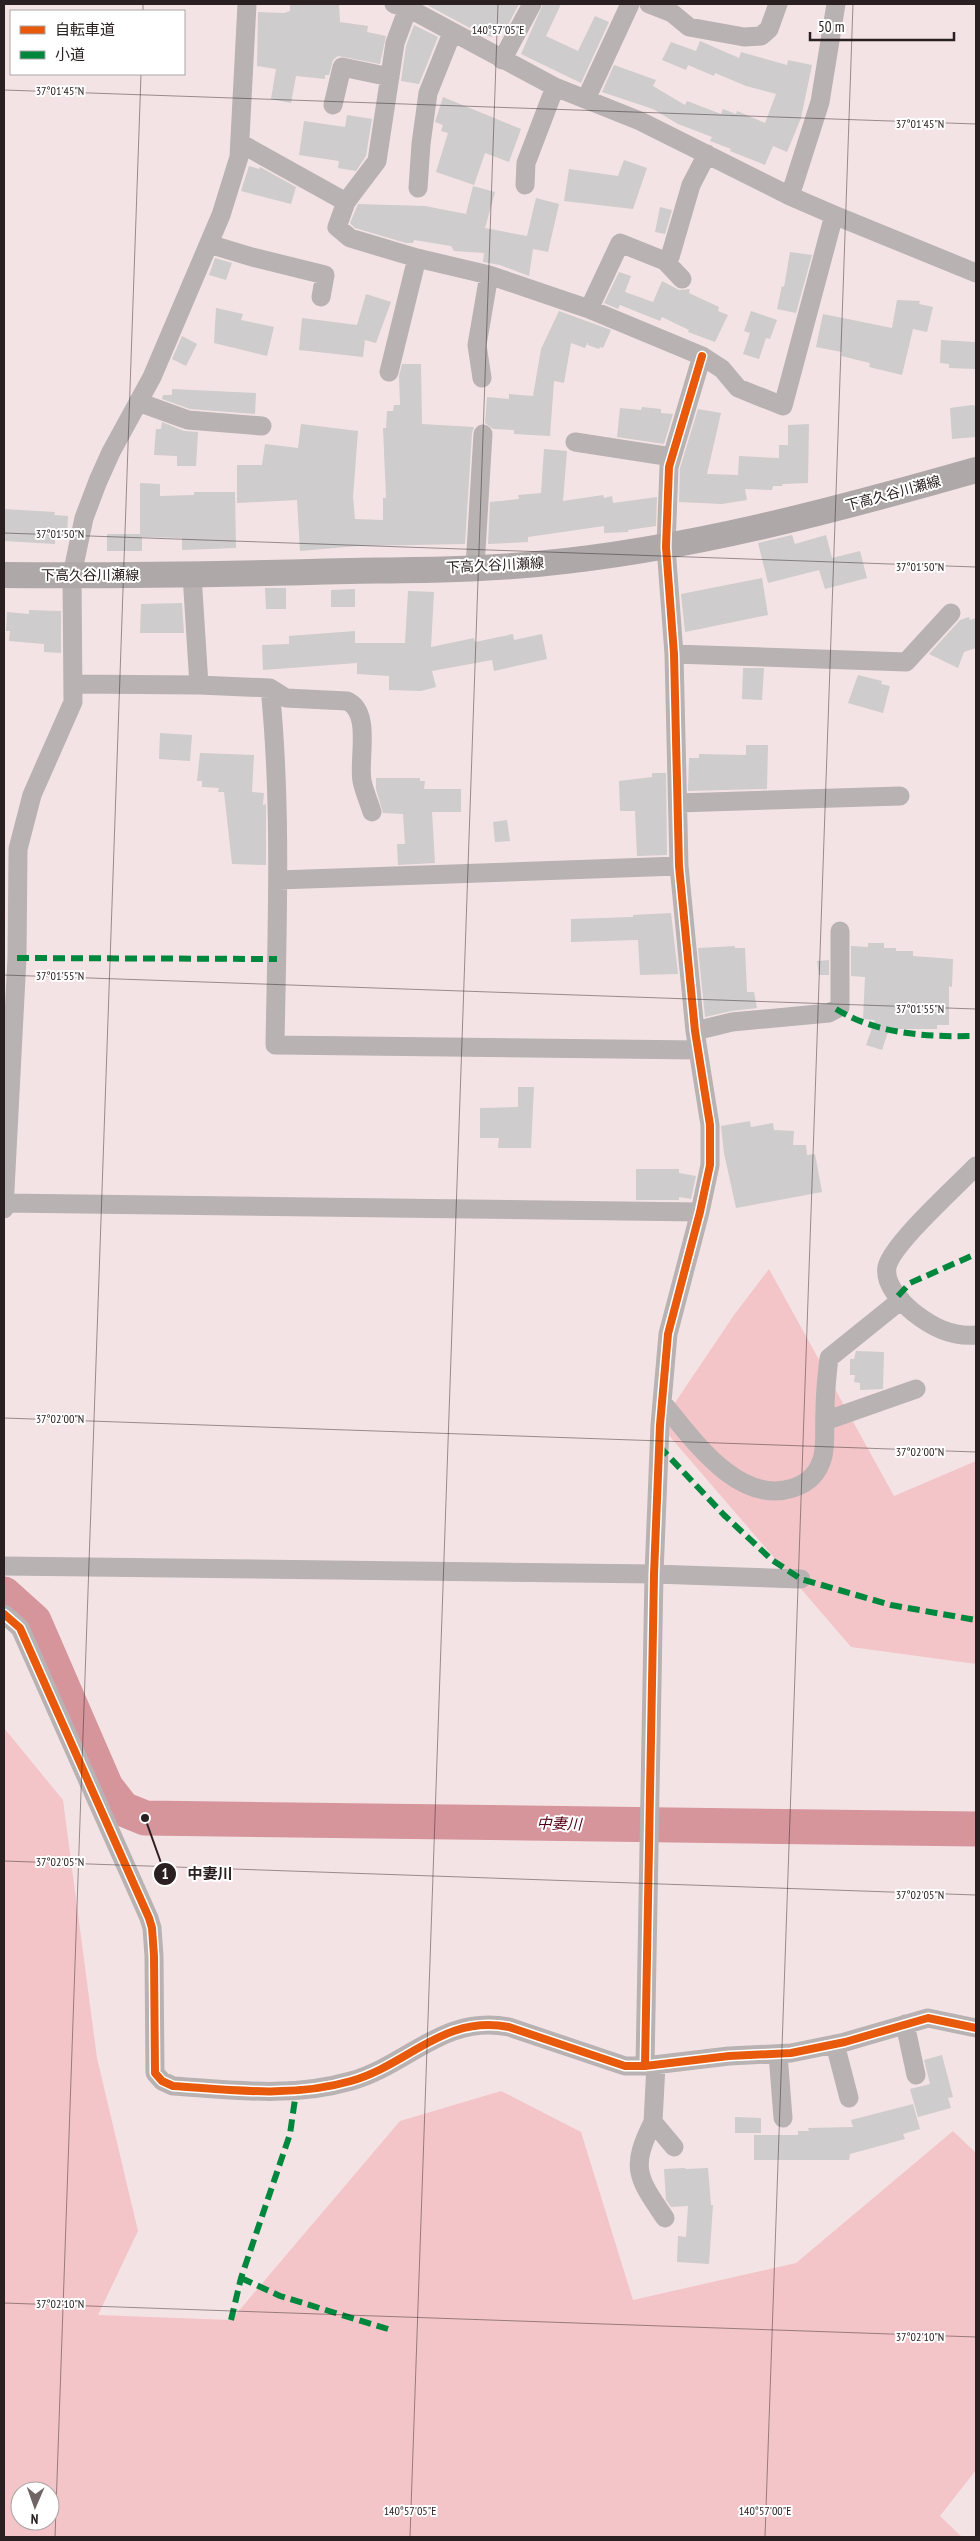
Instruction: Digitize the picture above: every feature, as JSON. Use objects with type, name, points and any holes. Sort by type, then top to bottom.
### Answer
[{"type":"main road","name":"下高久谷川瀬線","points":[[4,575],[192,575],[537,564],[666,547],[788,521],[976,470]]},
{"type":"street","points":[[4,1209],[17,958],[18,849],[32,795],[73,702],[72,575],[84,518],[98,481],[111,452],[152,377],[221,215],[239,157],[247,4]]},
{"type":"street","points":[[502,60],[532,4]]},
{"type":"street","points":[[586,99],[630,4]]},
{"type":"street","points":[[649,4],[672,13],[689,27],[744,37],[761,36],[768,29],[778,4]]},
{"type":"street","points":[[790,196],[820,102],[836,4]]},
{"type":"street","points":[[834,215],[784,406],[738,388],[722,369],[702,356],[589,309],[489,275],[417,258],[350,238],[337,227],[346,202],[377,161],[401,6],[555,87],[640,121],[790,196],[976,273]]},
{"type":"street","points":[[418,188],[421,144],[428,93],[452,33]]},
{"type":"street","points":[[333,105],[342,67],[390,77]]},
{"type":"street","points":[[525,185],[526,163],[555,87]]},
{"type":"street","points":[[240,143],[346,202]]},
{"type":"street","points":[[665,261],[670,257],[692,185],[707,154]]},
{"type":"street","points":[[589,309],[620,243],[665,261],[682,279]]},
{"type":"street","points":[[209,244],[252,258],[325,275],[321,297]]},
{"type":"street","points":[[389,372],[417,258]]},
{"type":"street","points":[[482,378],[477,345],[489,275]]},
{"type":"street","points":[[665,2218],[647,2192],[639,2170],[638,2156],[653,2122],[649,1825],[654,1574],[662,1402],[668,1334],[700,1212],[710,1165],[710,1125],[695,1031],[679,866],[674,654],[666,547],[669,467],[702,356]]},
{"type":"street","points":[[138,402],[188,420],[262,426]]},
{"type":"street","points":[[475,567],[484,434]]},
{"type":"street","points":[[575,442],[672,457]]},
{"type":"street","points":[[192,575],[199,685]]},
{"type":"street","points":[[674,654],[906,662],[950,613]]},
{"type":"street","points":[[73,684],[199,685],[270,688],[286,698],[347,701],[354,704],[362,717],[362,780],[372,812]]},
{"type":"street","points":[[270,688],[274,725],[278,880],[275,1045],[698,1050]]},
{"type":"street","points":[[678,803],[900,796]]},
{"type":"street","points":[[278,880],[679,866]]},
{"type":"street","points":[[695,1031],[732,1022],[830,1013],[840,1007],[840,932]]},
{"type":"street","points":[[976,1166],[900,1244],[887,1266],[888,1279],[893,1290],[930,1325],[953,1334],[976,1335]]},
{"type":"street","points":[[4,1203],[700,1212]]},
{"type":"street","points":[[662,1402],[708,1457],[732,1476],[757,1487],[778,1491],[806,1483],[818,1470],[823,1456],[829,1358],[902,1300]]},
{"type":"street","points":[[825,1422],[916,1389]]},
{"type":"street","points":[[4,1566],[654,1574],[800,1579]]},
{"type":"street","points":[[4,1614],[20,1628],[152,1928],[155,2073],[162,2081],[173,2086],[275,2093],[325,2087],[373,2074],[450,2031],[473,2025],[492,2024],[509,2027],[624,2066],[651,2065],[729,2056],[778,2054],[835,2044],[928,2018],[976,2028]]},
{"type":"street","points":[[905,2024],[916,2075]]},
{"type":"street","points":[[835,2044],[849,2098]]},
{"type":"street","points":[[778,2054],[784,2118]]},
{"type":"street","points":[[653,2122],[674,2147]]},
{"type":"shaded area","points":[[769,1269],[894,1496],[976,1461],[976,1664],[851,1647],[660,1425],[734,1315]]},
{"type":"shaded area","points":[[4,1728],[63,1800],[97,2058],[138,2231],[98,2315],[231,2320],[400,2121],[501,2091],[581,2132],[633,2300],[796,2263],[953,2131],[976,2153],[976,2470],[940,2516],[962,2537],[4,2537]]},
{"type":"building","points":[[290,4],[339,4],[340,22],[368,26],[367,32],[386,36],[380,64],[338,56],[333,60],[329,75],[325,75],[325,79],[296,76],[291,103],[271,99],[276,69],[257,66],[258,12],[284,13],[290,11]]},
{"type":"building","points":[[429,4],[519,4],[507,27],[498,23],[492,37],[481,34],[429,6]]},
{"type":"building","points":[[543,4],[561,4],[546,36],[578,51],[595,16],[609,22],[581,83],[521,54]]},
{"type":"building","points":[[414,25],[438,37],[419,84],[401,81],[406,46]]},
{"type":"building","points":[[700,41],[739,58],[741,52],[787,65],[788,60],[812,65],[801,118],[787,152],[773,146],[765,165],[710,141],[712,137],[678,124],[653,109],[602,92],[614,65],[656,80],[653,86],[685,105],[687,101],[721,114],[723,109],[736,114],[737,111],[765,123],[776,94],[746,86],[715,73],[714,76],[688,65],[686,70],[662,60],[671,42],[696,51]]},
{"type":"building","points":[[443,97],[521,129],[509,162],[485,153],[474,185],[436,172],[448,133],[441,131],[443,125],[435,122]]},
{"type":"building","points":[[347,115],[372,119],[366,156],[356,171],[338,168],[339,161],[299,155],[304,121],[345,127]]},
{"type":"building","points":[[624,160],[647,168],[633,209],[564,201],[569,169],[618,176]]},
{"type":"building","points":[[249,166],[259,169],[260,167],[296,187],[291,204],[241,191]]},
{"type":"building","points":[[473,186],[495,192],[485,228],[527,236],[536,198],[559,204],[548,252],[533,249],[529,276],[500,265],[483,262],[484,253],[454,251],[451,246],[414,240],[413,243],[406,243],[355,228],[350,223],[358,204],[425,206],[466,214]]},
{"type":"building","points":[[660,207],[672,210],[665,234],[655,232]]},
{"type":"building","points":[[790,252],[812,255],[796,313],[777,309],[782,286],[784,287]]},
{"type":"building","points":[[215,258],[232,263],[226,280],[209,275]]},
{"type":"building","points":[[619,272],[631,276],[625,292],[653,302],[662,281],[679,290],[690,289],[689,293],[719,307],[718,311],[728,315],[715,342],[688,332],[689,330],[662,317],[660,321],[620,305],[618,309],[604,303]]},
{"type":"building","points":[[366,294],[391,302],[376,343],[365,340],[363,357],[299,350],[302,318],[357,325]]},
{"type":"building","points":[[897,300],[920,301],[919,304],[933,307],[927,332],[913,329],[902,375],[869,367],[870,363],[841,356],[842,352],[816,347],[823,314],[892,328]]},
{"type":"building","points":[[216,308],[243,314],[241,320],[274,327],[267,356],[214,343]]},
{"type":"building","points":[[559,311],[611,330],[603,348],[600,347],[599,349],[588,345],[588,342],[585,348],[571,343],[564,383],[554,381],[550,436],[514,434],[514,430],[493,429],[485,423],[487,397],[509,399],[509,394],[533,396],[541,349]]},
{"type":"building","points":[[751,311],[777,320],[770,339],[766,338],[759,359],[743,354],[750,333],[744,331]]},
{"type":"building","points":[[182,336],[197,344],[186,366],[172,359]]},
{"type":"building","points":[[941,340],[976,342],[976,369],[949,368],[949,364],[940,363]]},
{"type":"building","points":[[402,364],[421,364],[422,424],[474,427],[472,433],[465,544],[357,546],[300,551],[297,500],[237,503],[237,465],[262,465],[265,444],[298,448],[301,424],[358,431],[353,497],[355,519],[383,520],[383,498],[386,498],[383,428],[386,428],[387,411],[393,411],[394,405],[400,405],[399,376]]},
{"type":"building","points":[[172,389],[256,393],[255,414],[190,409],[162,399],[163,395],[172,395]]},
{"type":"building","points":[[976,406],[976,437],[952,439],[950,408]]},
{"type":"building","points":[[642,407],[661,409],[661,413],[673,414],[664,444],[617,437],[620,408],[641,410]]},
{"type":"building","points":[[698,409],[721,413],[707,474],[738,475],[739,456],[779,458],[779,445],[788,445],[788,425],[809,424],[808,483],[783,484],[782,486],[773,486],[772,490],[745,489],[747,500],[722,504],[679,502],[680,468]]},
{"type":"building","points":[[162,422],[184,431],[198,432],[196,466],[177,466],[177,456],[154,455],[156,429],[161,429]]},
{"type":"building","points":[[544,449],[567,451],[563,501],[603,495],[604,498],[612,496],[613,503],[657,497],[656,526],[628,530],[628,532],[604,533],[604,526],[528,537],[528,542],[488,544],[490,502],[519,499],[518,495],[541,493]]},
{"type":"building","points":[[140,483],[160,484],[160,496],[194,495],[194,492],[235,492],[236,548],[182,550],[182,538],[142,537],[142,551],[107,551],[107,534],[140,534]]},
{"type":"building","points":[[4,509],[55,512],[54,515],[68,516],[67,535],[55,535],[55,544],[4,541]]},
{"type":"building","points":[[792,535],[795,544],[826,535],[832,558],[860,551],[867,578],[825,589],[819,570],[768,583],[758,543]]},
{"type":"building","points":[[762,578],[768,615],[685,632],[681,594]]},
{"type":"building","points":[[265,588],[286,588],[286,609],[266,609]]},
{"type":"building","points":[[355,589],[355,607],[331,607],[331,590]]},
{"type":"building","points":[[408,591],[434,592],[431,647],[474,638],[475,642],[513,634],[514,640],[542,634],[547,659],[494,671],[492,660],[432,671],[436,687],[421,691],[389,690],[389,676],[357,674],[357,663],[263,670],[262,645],[289,644],[289,636],[355,631],[355,643],[405,643]]},
{"type":"building","points":[[182,603],[184,633],[140,633],[141,604]]},
{"type":"building","points":[[29,610],[61,611],[61,653],[44,652],[44,644],[9,641],[10,631],[6,631],[7,612],[29,614]]},
{"type":"building","points":[[969,617],[970,620],[976,618],[976,648],[964,652],[958,668],[929,654],[960,620]]},
{"type":"building","points":[[743,668],[764,668],[762,700],[742,699]]},
{"type":"building","points":[[858,675],[882,681],[881,684],[890,686],[883,713],[848,703]]},
{"type":"building","points":[[160,733],[192,735],[190,761],[159,759]]},
{"type":"building","points":[[746,745],[768,745],[767,789],[688,791],[689,758],[699,758],[699,754],[746,755]]},
{"type":"building","points":[[200,753],[254,755],[252,792],[264,793],[263,805],[266,804],[266,865],[232,864],[224,792],[218,792],[219,788],[202,787],[202,781],[197,781]]},
{"type":"building","points":[[652,773],[666,773],[667,855],[637,856],[635,811],[620,811],[619,781],[652,777]]},
{"type":"building","points":[[376,778],[420,778],[420,781],[425,781],[424,789],[461,789],[461,812],[432,812],[435,863],[398,865],[397,844],[405,844],[403,814],[383,813],[376,789]]},
{"type":"building","points":[[507,820],[510,841],[495,842],[493,822]]},
{"type":"building","points":[[671,913],[678,974],[640,975],[638,940],[571,942],[571,919],[633,917],[633,915]]},
{"type":"building","points":[[868,943],[884,943],[884,948],[896,948],[896,951],[913,951],[913,956],[953,959],[952,987],[949,986],[949,1025],[937,1025],[937,1029],[889,1029],[882,1050],[866,1045],[875,1020],[863,1019],[865,977],[851,976],[851,946],[868,947]]},
{"type":"building","points":[[735,946],[735,948],[745,948],[747,992],[754,992],[757,1008],[705,1017],[698,948]]},
{"type":"building","points":[[829,960],[829,975],[819,975],[817,961]]},
{"type":"building","points":[[518,1087],[534,1087],[531,1148],[498,1148],[499,1138],[480,1138],[480,1108],[518,1107]]},
{"type":"building","points":[[750,1121],[751,1127],[773,1123],[774,1130],[794,1131],[793,1145],[806,1145],[807,1155],[815,1154],[822,1192],[736,1208],[724,1153],[721,1126]]},
{"type":"building","points":[[636,1169],[679,1169],[679,1173],[696,1176],[691,1199],[679,1197],[679,1200],[636,1200]]},
{"type":"building","points":[[856,1351],[884,1352],[883,1389],[860,1390],[860,1383],[854,1382],[855,1375],[850,1375],[850,1359],[854,1359]]},
{"type":"building","points":[[942,2055],[953,2097],[948,2098],[951,2108],[918,2117],[910,2089],[930,2084],[924,2060]]},
{"type":"building","points":[[913,2104],[920,2129],[903,2134],[905,2139],[850,2154],[849,2160],[754,2160],[754,2135],[798,2135],[798,2131],[809,2131],[808,2128],[853,2127],[851,2120]]},
{"type":"building","points":[[735,2117],[761,2118],[761,2133],[735,2133]]},
{"type":"building","points":[[708,2168],[711,2205],[713,2205],[709,2264],[677,2262],[678,2236],[686,2237],[688,2206],[671,2207],[666,2200],[664,2169]]},
{"type":"waterway","name":"中妻川","points":[[4,1594],[34,1621],[106,1787],[123,1809],[145,1818],[976,1829]]},
{"type":"marked path","points":[[17,958],[277,959]]},
{"type":"marked path","points":[[836,1009],[852,1018],[904,1033],[976,1036]]},
{"type":"marked path","points":[[898,1296],[910,1283],[976,1254]]},
{"type":"marked path","points":[[659,1446],[724,1515],[772,1560],[801,1579],[891,1605],[976,1620]]},
{"type":"marked path","points":[[231,2320],[241,2278],[290,2134],[296,2092]]},
{"type":"marked path","points":[[241,2278],[280,2296],[388,2329]]},
{"type":"cycle path","points":[[645,2066],[654,1574],[660,1425],[668,1334],[700,1212],[710,1165],[710,1125],[695,1031],[679,866],[674,654],[666,547],[669,467],[702,356]]},
{"type":"cycle path","points":[[4,1614],[20,1628],[149,1918],[152,1928],[154,1956],[155,2073],[162,2081],[173,2086],[240,2091],[307,2090],[329,2086],[371,2074],[445,2034],[465,2028],[486,2025],[509,2027],[625,2066],[645,2066],[729,2056],[791,2053],[845,2042],[928,2018],[976,2028]]},
{"type":"place","name":"中妻川","points":[[145,1818]]}]
